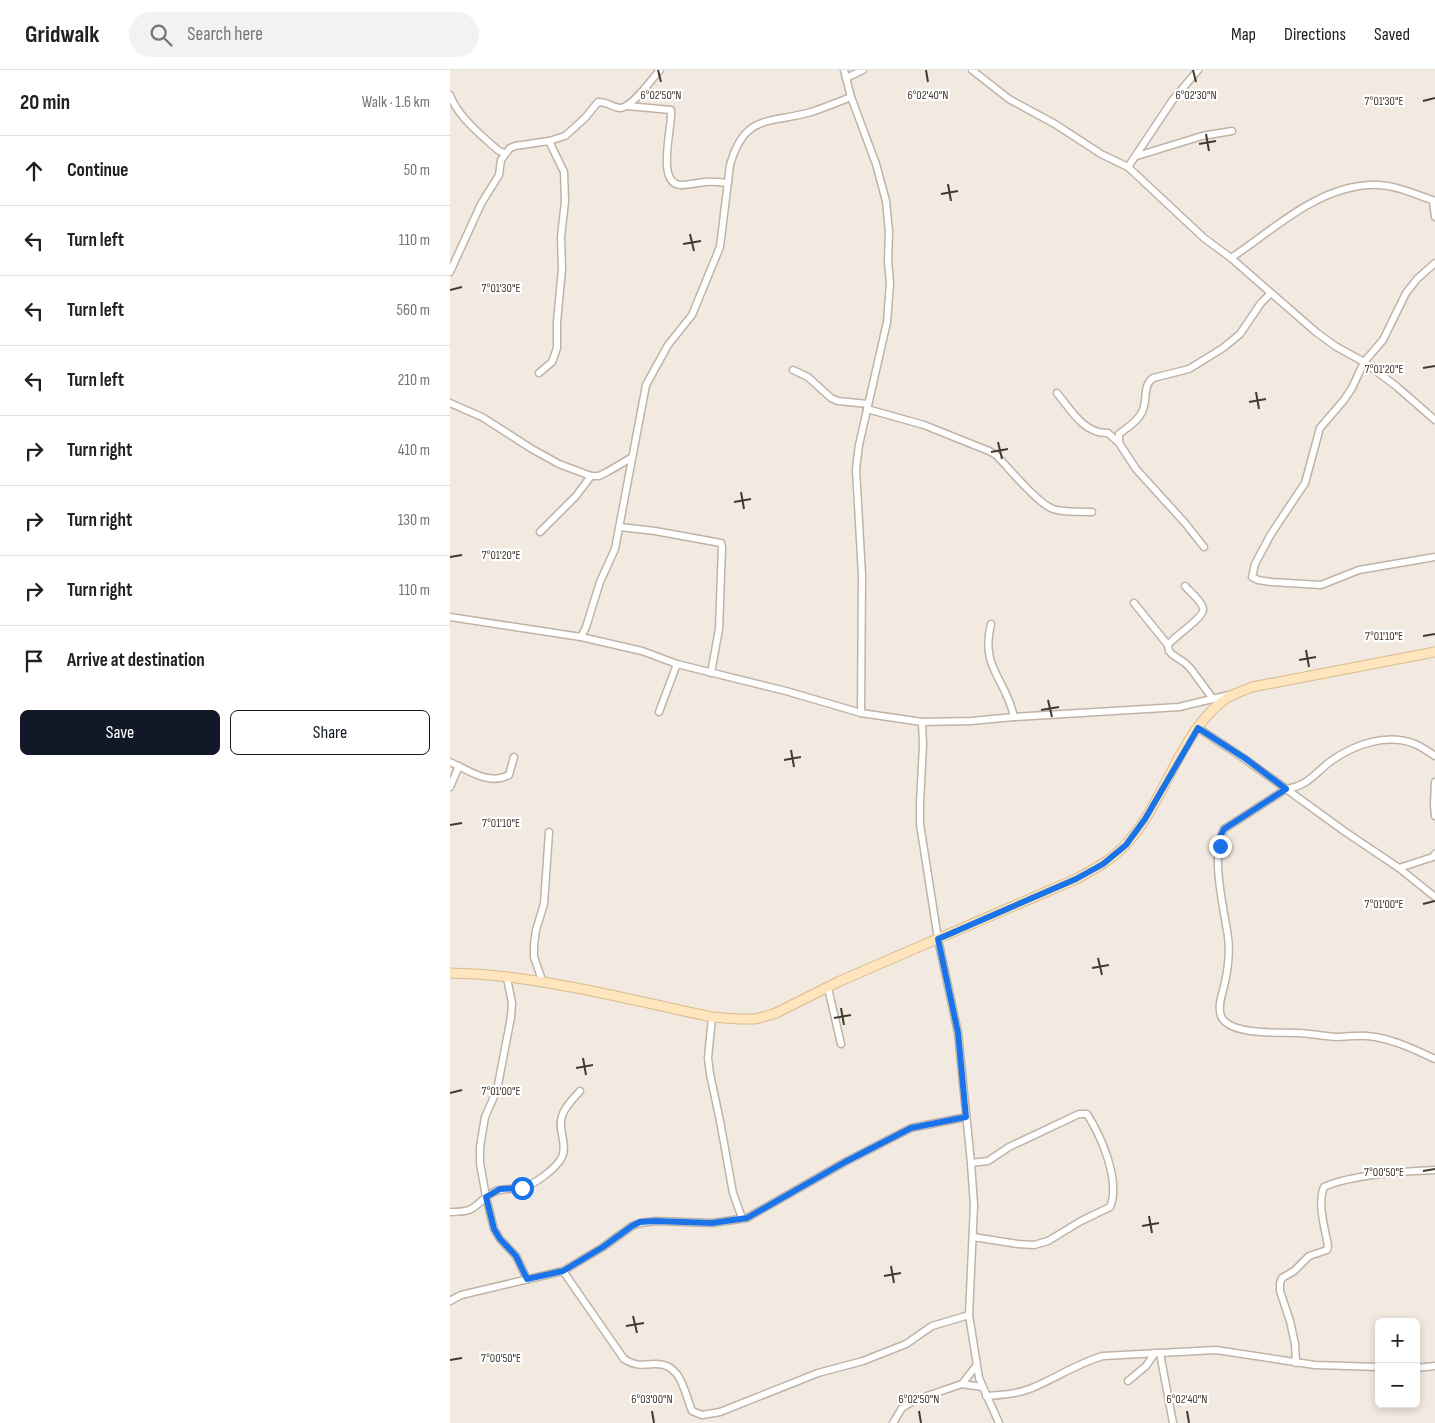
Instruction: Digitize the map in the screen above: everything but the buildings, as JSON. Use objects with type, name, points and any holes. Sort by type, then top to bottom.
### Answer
[{"type":"main road","points":[[450,973],[543,983],[712,1017],[756,1019],[776,1013],[828,988],[1076,879],[1103,864],[1126,845],[1145,819],[1198,728],[1225,699],[1252,687],[1435,652]]},
{"type":"street","points":[[627,106],[660,70]]},
{"type":"street","points":[[844,70],[851,97],[881,182],[886,201],[890,232],[888,261],[890,283],[887,322],[867,407],[856,469],[862,575],[861,713]]},
{"type":"street","points":[[846,78],[863,70]]},
{"type":"street","points":[[972,70],[1009,99],[1055,124],[1101,154],[1128,167],[1204,238],[1232,258],[1271,294],[1335,346],[1364,362],[1396,386],[1435,420]]},
{"type":"street","points":[[1128,167],[1172,101],[1198,70]]},
{"type":"street","points":[[450,96],[457,109],[465,118],[499,151],[505,153]]},
{"type":"street","points":[[581,637],[600,582],[615,549],[646,385],[668,345],[692,315],[720,247],[734,152],[745,135],[754,126],[768,120],[811,112],[851,97]]},
{"type":"street","points":[[450,272],[481,204],[499,175],[501,160],[505,153],[515,146],[549,141],[565,136],[585,118],[598,102],[618,108],[627,106],[671,110],[667,168],[673,183],[680,185],[706,181],[728,183]]},
{"type":"street","points":[[1137,156],[1202,136],[1232,132]]},
{"type":"street","points":[[539,373],[552,362],[557,348],[557,322],[562,269],[561,237],[564,172],[549,141]]},
{"type":"street","points":[[1232,258],[1297,212],[1324,197],[1369,184],[1417,194],[1434,201],[1435,217]]},
{"type":"street","points":[[1435,263],[1417,279],[1406,293],[1383,340],[1364,362],[1344,400],[1325,419],[1320,428],[1305,483],[1271,534],[1255,564],[1252,577],[1255,580],[1262,581],[1321,585],[1358,570],[1435,557]]},
{"type":"street","points":[[1119,443],[1119,434],[1138,419],[1142,412],[1149,381],[1153,378],[1188,369],[1223,348],[1240,334],[1260,303],[1271,294]]},
{"type":"street","points":[[793,370],[808,377],[831,398],[838,401],[867,407],[924,425],[989,451],[996,455],[1040,500],[1052,508],[1063,511],[1092,512]]},
{"type":"street","points":[[1057,393],[1087,428],[1098,434],[1108,433],[1119,443],[1136,469],[1204,547]]},
{"type":"street","points":[[450,403],[482,417],[532,450],[559,464],[590,476],[599,476],[631,458]]},
{"type":"street","points":[[540,532],[576,496],[590,476]]},
{"type":"street","points":[[620,527],[655,531],[721,543],[719,629],[711,673]]},
{"type":"street","points":[[1168,645],[1171,640],[1198,618],[1204,610],[1202,605],[1185,586]]},
{"type":"street","points":[[1134,603],[1168,645],[1169,650],[1191,669],[1212,699]]},
{"type":"street","points":[[450,617],[581,637],[642,651],[677,664],[786,691],[861,713],[922,722],[971,721],[1179,707],[1235,694]]},
{"type":"street","points":[[991,624],[988,650],[990,661],[1011,705],[1014,717]]},
{"type":"street","points":[[660,712],[677,664]]},
{"type":"street","points":[[922,722],[920,824],[938,939],[958,1033],[971,1162],[974,1205],[969,1315],[976,1366],[982,1387],[999,1423]]},
{"type":"street","points":[[1198,728],[1246,759],[1399,868],[1435,896]]},
{"type":"street","points":[[1435,756],[1414,744],[1396,740],[1382,740],[1363,744],[1331,761],[1305,784],[1297,788],[1286,789],[1224,829],[1221,835],[1219,854],[1219,884],[1229,942],[1228,960],[1220,1002],[1222,1019],[1230,1025],[1245,1030],[1261,1032],[1337,1037],[1367,1036],[1411,1048],[1435,1059]]},
{"type":"street","points":[[450,762],[478,775],[492,779],[502,779],[509,775],[514,757]]},
{"type":"street","points":[[450,787],[459,766]]},
{"type":"street","points":[[1435,782],[1435,816]]},
{"type":"street","points":[[543,983],[535,962],[534,945],[536,930],[544,904],[548,832]]},
{"type":"street","points":[[1399,868],[1433,857],[1435,854]]},
{"type":"street","points":[[507,978],[512,1003],[509,1031],[497,1090],[485,1117],[480,1147],[480,1163],[494,1229],[500,1239],[516,1256],[527,1279]]},
{"type":"street","points":[[828,988],[841,1044]]},
{"type":"street","points":[[712,1017],[708,1058],[710,1074],[733,1193],[742,1218]]},
{"type":"street","points":[[450,1212],[468,1210],[500,1189],[522,1188],[531,1184],[541,1178],[555,1165],[562,1158],[564,1151],[560,1127],[561,1117],[565,1108],[580,1091]]},
{"type":"street","points":[[971,1162],[988,1161],[1009,1147],[1079,1114],[1087,1114],[1094,1126],[1114,1180],[1113,1200],[1110,1207],[1081,1221],[1048,1241],[1034,1245],[1018,1244],[973,1236]]},
{"type":"street","points":[[450,1301],[461,1295],[563,1271],[640,1222],[712,1223],[751,1216],[814,1179],[911,1128],[966,1117]]},
{"type":"street","points":[[1296,1363],[1295,1344],[1290,1321],[1279,1286],[1282,1278],[1294,1271],[1304,1259],[1327,1250],[1328,1246],[1322,1211],[1322,1192],[1324,1187],[1359,1178],[1409,1171],[1435,1170]]},
{"type":"street","points":[[563,1271],[624,1359],[634,1365],[660,1364],[668,1365],[676,1370],[692,1411],[702,1415],[720,1412],[818,1373],[863,1361],[906,1344],[932,1326],[969,1315]]},
{"type":"street","points":[[986,1396],[1014,1393],[1031,1388],[1092,1359],[1103,1356],[1216,1350],[1315,1365],[1375,1366]]},
{"type":"street","points":[[1128,1381],[1158,1353]]},
{"type":"street","points":[[1158,1353],[1173,1423]]},
{"type":"street","points":[[962,1384],[976,1366]]},
{"type":"street","points":[[1420,1368],[1435,1366]]},
{"type":"street","points":[[893,1423],[902,1408],[907,1404],[962,1384],[982,1387]]},
{"type":"route","points":[[522,1188],[500,1189],[486,1197],[494,1229],[500,1239],[516,1256],[527,1279],[563,1271],[640,1222],[684,1221],[712,1223],[747,1218],[806,1183],[911,1128],[966,1117],[958,1033],[938,939],[1076,879],[1103,864],[1126,845],[1145,819],[1198,728],[1246,759],[1286,789],[1224,829],[1221,835],[1220,846]]}]
